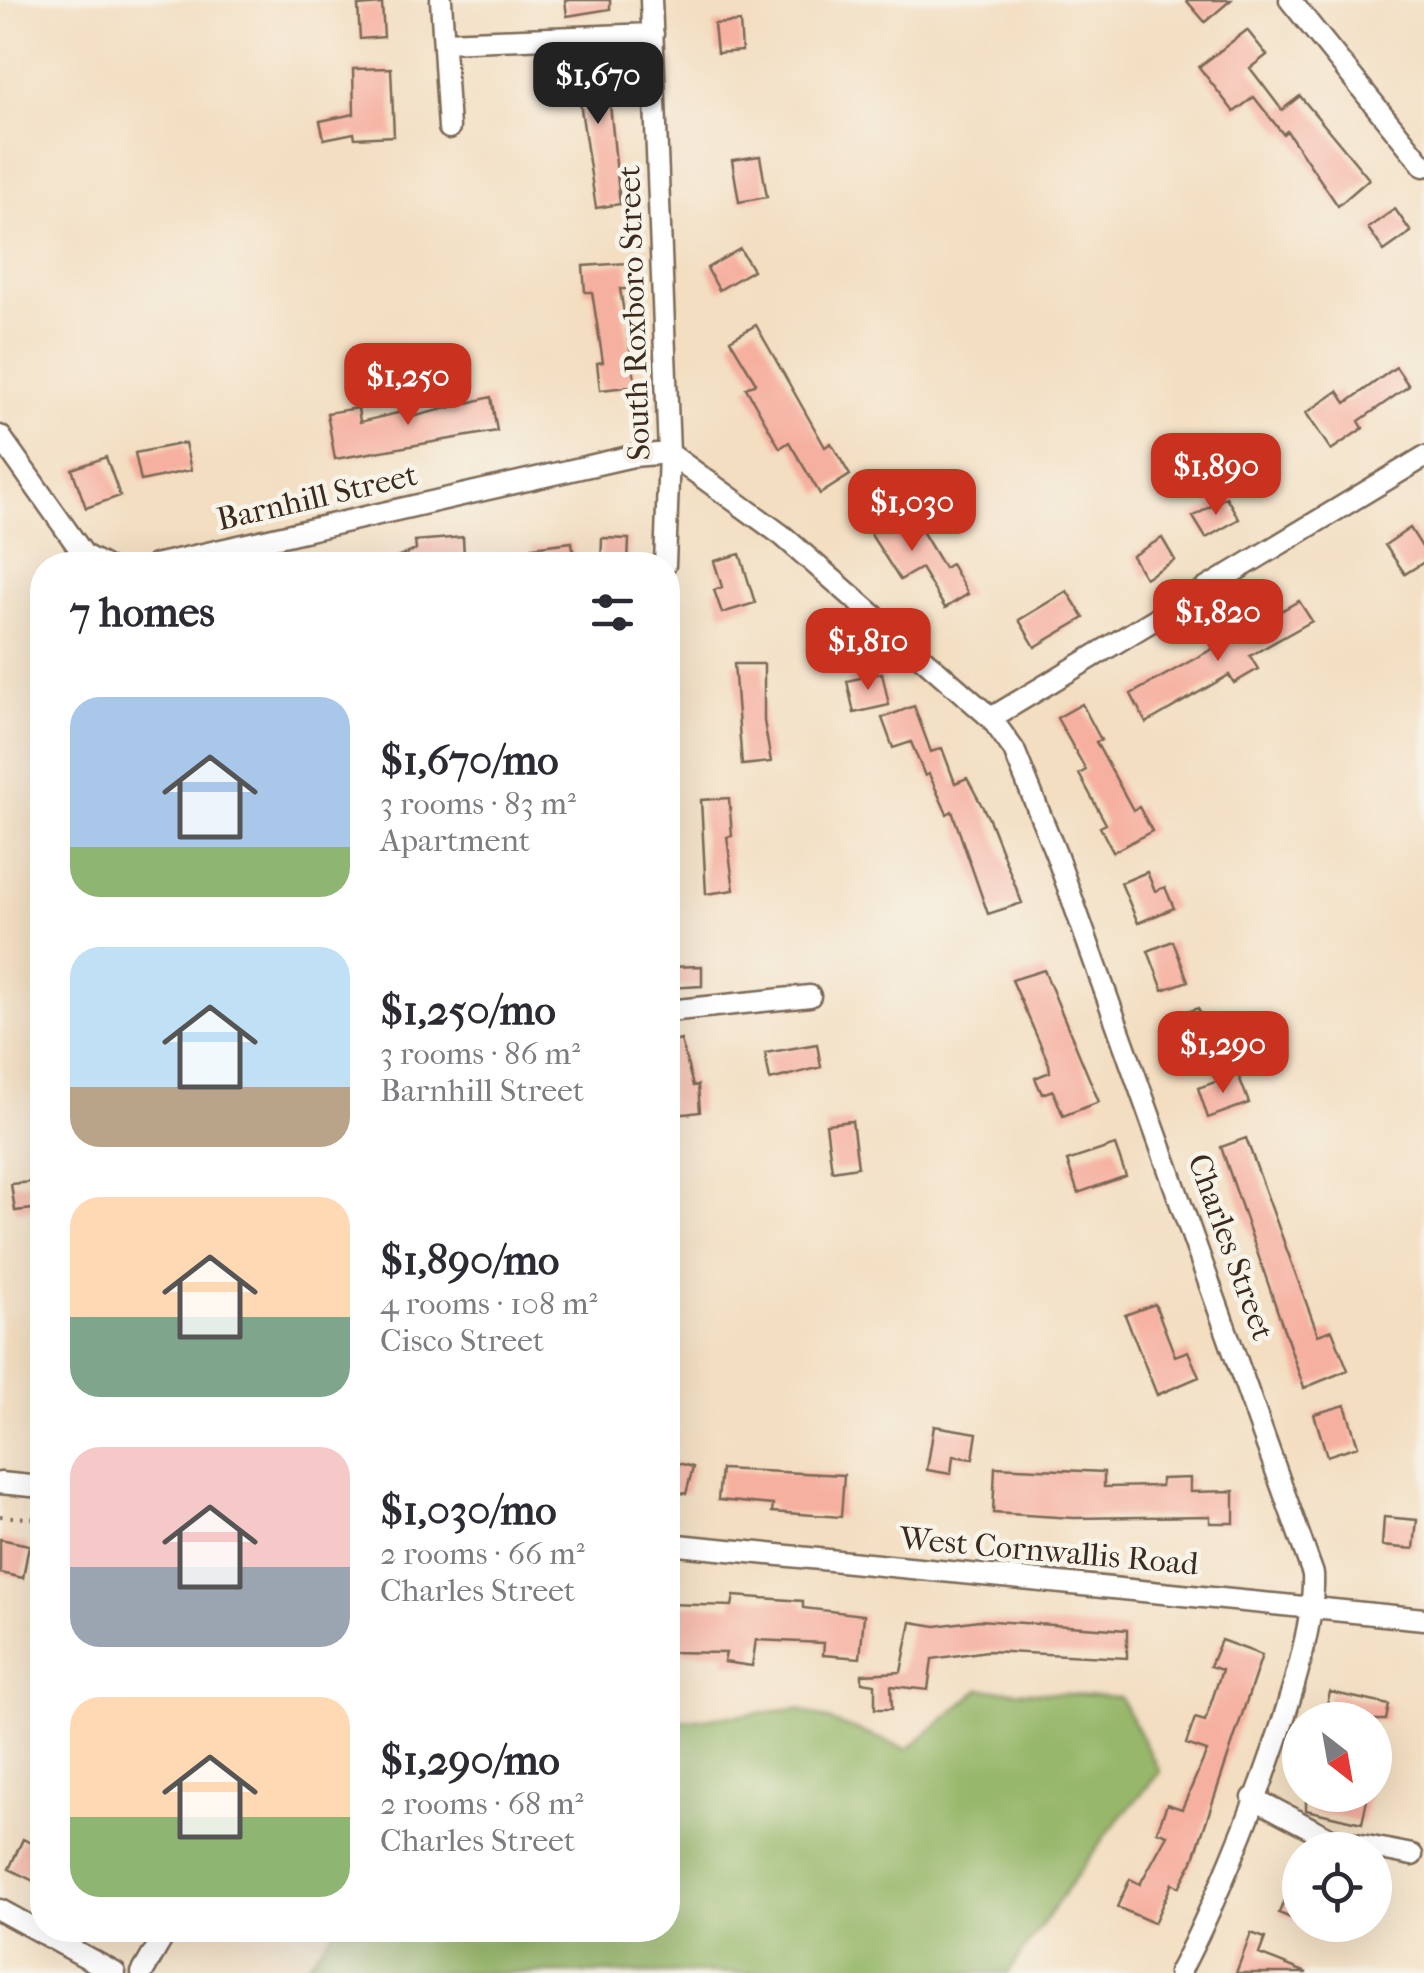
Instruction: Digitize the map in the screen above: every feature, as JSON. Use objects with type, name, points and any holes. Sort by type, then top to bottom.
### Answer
[{"type":"street","points":[[441,0],[449,128]]},
{"type":"street","name":"South Roxboro Street","points":[[652,0],[669,453],[665,552]]},
{"type":"street","points":[[1290,0],[1424,166]]},
{"type":"street","points":[[444,42],[653,34]]},
{"type":"street","points":[[0,436],[82,552]]},
{"type":"street","name":"Barnhill Street","points":[[212,552],[633,456],[669,453]]},
{"type":"street","name":"Charles Street","points":[[669,453],[814,561],[991,718],[1030,783],[1156,1124],[1308,1556],[1312,1607],[1253,1798],[1179,1973]]},
{"type":"street","points":[[991,718],[1424,457]]},
{"type":"street","points":[[680,1009],[810,996]]},
{"type":"street","points":[[0,1484],[30,1486]]},
{"type":"street","name":"West Cornwallis Road","points":[[680,1545],[1424,1619]]},
{"type":"street","points":[[1253,1798],[1331,1839],[1412,1855]]},
{"type":"street","points":[[0,1910],[30,1927]]},
{"type":"street","points":[[58,1942],[114,1973]]},
{"type":"street","points":[[142,1973],[160,1942]]},
{"type":"path","points":[[0,1516],[30,1519]]},
{"type":"green space","points":[[980,1689],[1120,1697],[1160,1772],[1104,1837],[1008,1973],[300,1973],[325,1942],[680,1942],[680,1721],[798,1709],[908,1749]]},
{"type":"building","points":[[565,0],[610,0],[610,9],[567,16]]},
{"type":"building","points":[[1186,0],[1231,0],[1205,22]]},
{"type":"building","points":[[382,4],[384,37],[360,39],[358,6]]},
{"type":"building","points":[[740,22],[742,51],[717,53],[714,24]]},
{"type":"building","points":[[1247,30],[1267,55],[1250,68],[1282,110],[1300,96],[1369,179],[1338,206],[1287,131],[1283,134],[1254,97],[1234,112],[1199,67]]},
{"type":"building","points":[[605,54],[620,204],[596,208],[573,56]]},
{"type":"building","points":[[391,68],[394,136],[355,138],[354,133],[324,139],[320,121],[354,114],[353,69]]},
{"type":"building","points":[[760,156],[767,197],[739,202],[732,160]]},
{"type":"building","points":[[1395,209],[1411,232],[1384,251],[1368,228]]},
{"type":"building","points":[[740,249],[753,270],[719,290],[707,268]]},
{"type":"building","points":[[627,263],[629,289],[620,289],[636,386],[600,390],[597,363],[603,362],[592,292],[585,292],[583,266]]},
{"type":"building","points":[[756,325],[825,447],[831,443],[850,475],[820,494],[789,442],[780,448],[746,388],[756,383],[730,340]]},
{"type":"building","points":[[1396,367],[1409,386],[1359,421],[1363,428],[1331,450],[1306,413],[1338,391],[1346,403]]},
{"type":"building","points":[[491,397],[497,431],[335,459],[327,413],[358,408],[360,422],[406,411],[408,418]]},
{"type":"building","points":[[185,443],[191,470],[141,481],[135,453]]},
{"type":"building","points":[[106,457],[120,496],[86,508],[72,469]]},
{"type":"building","points":[[1226,497],[1239,519],[1206,538],[1193,517]]},
{"type":"building","points":[[891,502],[912,536],[922,531],[944,568],[951,564],[968,594],[945,608],[921,568],[900,580],[861,519]]},
{"type":"building","points":[[1410,528],[1424,550],[1424,562],[1405,574],[1385,545]]},
{"type":"building","points":[[463,537],[464,552],[411,552],[416,550],[415,541]]},
{"type":"building","points":[[602,538],[629,539],[628,552],[601,552]]},
{"type":"building","points":[[1162,538],[1175,560],[1145,578],[1132,556]]},
{"type":"building","points":[[572,542],[573,552],[533,552],[532,547]]},
{"type":"building","points":[[740,554],[755,603],[722,613],[714,590],[722,587],[714,561]]},
{"type":"building","points":[[1067,591],[1084,618],[1035,647],[1019,620]]},
{"type":"building","points":[[1299,601],[1312,621],[1250,656],[1258,669],[1234,683],[1229,675],[1146,723],[1131,694]]},
{"type":"building","points":[[734,664],[764,664],[764,721],[771,762],[742,765]]},
{"type":"building","points":[[882,673],[889,705],[854,713],[847,681]]},
{"type":"building","points":[[1082,704],[1101,740],[1096,742],[1133,810],[1139,807],[1152,831],[1113,852],[1100,827],[1106,824],[1079,774],[1086,770],[1057,718]]},
{"type":"building","points":[[914,706],[931,752],[942,748],[955,783],[967,778],[989,819],[1022,903],[988,914],[952,811],[947,814],[911,742],[893,748],[882,718]]},
{"type":"building","points":[[729,798],[732,836],[727,837],[734,890],[706,894],[701,800]]},
{"type":"building","points":[[1147,872],[1155,891],[1165,887],[1174,908],[1138,923],[1121,883]]},
{"type":"building","points":[[1173,941],[1188,981],[1163,990],[1148,951]]},
{"type":"building","points":[[702,966],[702,986],[680,987],[680,967]]},
{"type":"building","points":[[1044,970],[1099,1102],[1063,1116],[1053,1090],[1042,1094],[1035,1078],[1050,1072],[1049,1064],[1012,980]]},
{"type":"building","points":[[1198,1008],[1213,1048],[1186,1058],[1171,1018]]},
{"type":"building","points":[[680,1040],[693,1086],[698,1085],[700,1112],[680,1114]]},
{"type":"building","points":[[817,1044],[821,1067],[770,1080],[765,1053]]},
{"type":"building","points":[[1238,1074],[1249,1103],[1208,1118],[1198,1088]]},
{"type":"building","points":[[852,1121],[858,1167],[832,1171],[826,1124]]},
{"type":"building","points":[[1246,1138],[1318,1335],[1332,1330],[1348,1370],[1304,1388],[1221,1147]]},
{"type":"building","points":[[1115,1145],[1126,1176],[1078,1193],[1067,1161]]},
{"type":"building","points":[[30,1182],[30,1209],[15,1211],[11,1184]]},
{"type":"building","points":[[1155,1304],[1175,1356],[1188,1351],[1199,1377],[1157,1395],[1125,1315]]},
{"type":"building","points":[[1345,1405],[1358,1446],[1327,1456],[1314,1414]]},
{"type":"building","points":[[934,1426],[977,1433],[973,1459],[953,1456],[951,1474],[927,1470]]},
{"type":"building","points":[[680,1463],[693,1467],[686,1494],[680,1492]]},
{"type":"building","points":[[995,1467],[1104,1472],[1104,1487],[1161,1486],[1161,1479],[1190,1478],[1190,1492],[1234,1491],[1234,1523],[1210,1523],[1210,1516],[1074,1518],[993,1513]]},
{"type":"building","points":[[721,1469],[844,1475],[841,1517],[772,1512],[773,1505],[718,1500]]},
{"type":"building","points":[[1384,1517],[1417,1520],[1414,1549],[1382,1546]]},
{"type":"building","points":[[0,1539],[29,1545],[23,1578],[0,1573]]},
{"type":"building","points":[[734,1596],[803,1601],[803,1608],[864,1615],[860,1658],[823,1655],[824,1643],[756,1640],[752,1666],[724,1662],[726,1653],[680,1652],[680,1604],[732,1606]]},
{"type":"building","points":[[979,1620],[1127,1630],[1127,1658],[987,1651],[932,1659],[928,1690],[891,1686],[892,1709],[875,1709],[875,1684],[862,1682],[862,1674],[901,1672],[911,1622],[936,1626]]},
{"type":"building","points":[[1221,1640],[1262,1655],[1193,1861],[1179,1887],[1172,1883],[1154,1923],[1117,1907],[1130,1879],[1140,1884],[1167,1835],[1157,1831],[1167,1804],[1182,1809],[1207,1751],[1186,1744],[1195,1718],[1205,1721],[1222,1670],[1210,1666]]},
{"type":"building","points":[[1330,1692],[1375,1702],[1328,1702]]},
{"type":"building","points":[[1315,1812],[1364,1812],[1362,1823]]},
{"type":"building","points":[[23,1839],[30,1843],[30,1879],[9,1869]]},
{"type":"building","points":[[1251,1933],[1265,1938],[1259,1954],[1307,1973],[1236,1973]]}]
